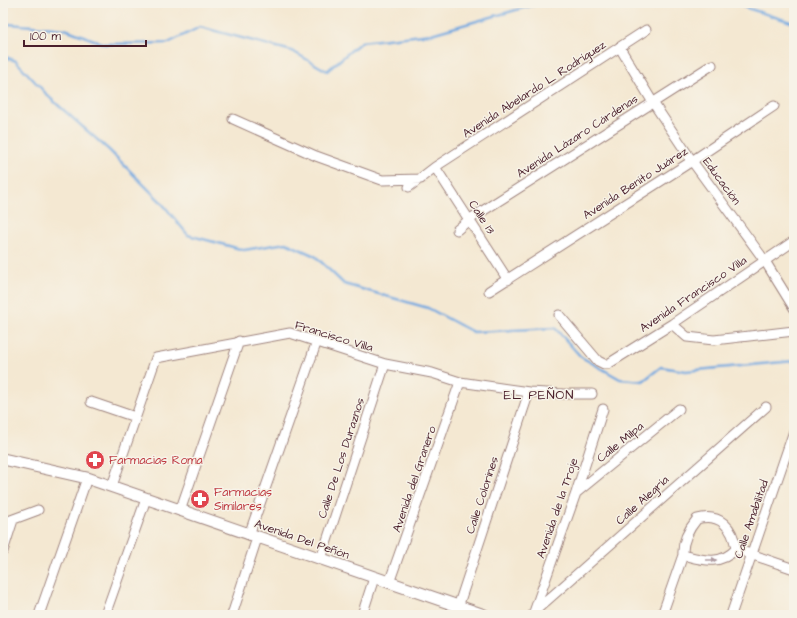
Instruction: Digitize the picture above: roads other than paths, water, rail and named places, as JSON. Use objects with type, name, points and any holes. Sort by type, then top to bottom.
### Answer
[{"type":"street","name":"Avenida Abelardo L. Rodríguez","points":[[409,187],[435,167],[646,30]]},
{"type":"street","name":"Educación","points":[[620,48],[652,101],[692,161],[765,260],[794,308]]},
{"type":"street","name":"Avenida Lázaro Cárdenas","points":[[457,230],[470,219],[652,101],[712,65]]},
{"type":"street","name":"Avenida Benito Juárez","points":[[489,291],[692,161],[774,106]]},
{"type":"street","points":[[233,119],[316,156],[382,180],[421,179]]},
{"type":"street","name":"Calle 13","points":[[435,167],[508,280]]},
{"type":"street","name":"Avenida Francisco Villa","points":[[559,315],[598,361],[604,364],[672,324],[794,241]]},
{"type":"street","points":[[672,324],[687,337],[714,340],[794,331]]},
{"type":"street","name":"Francisco Villa","points":[[112,486],[156,358],[239,342],[290,333],[385,364],[432,374],[460,382],[529,392],[592,394]]},
{"type":"street","points":[[232,615],[253,536],[317,341]]},
{"type":"street","points":[[180,511],[239,342]]},
{"type":"street","name":"Calle De Los Duraznos","points":[[321,560],[385,364]]},
{"type":"street","name":"Avenida del Granero","points":[[389,583],[460,382]]},
{"type":"street","name":"Calle Colorines","points":[[458,606],[529,392]]},
{"type":"street","points":[[91,402],[135,417]]},
{"type":"street","name":"Calle Alegría","points":[[533,614],[766,407]]},
{"type":"street","name":"Avenida de la Troje","points":[[533,614],[576,493],[603,409]]},
{"type":"street","name":"Calle Milpa","points":[[576,493],[679,409]]},
{"type":"street","name":"Calle Amabilitad","points":[[731,615],[794,431]]},
{"type":"street","name":"Avenida Del Peñón","points":[[3,459],[87,478],[112,486],[321,560],[484,615]]},
{"type":"street","points":[[39,615],[87,478]]},
{"type":"street","points":[[105,615],[146,499]]},
{"type":"street","points":[[3,523],[38,510]]},
{"type":"street","points":[[662,615],[683,555],[683,542],[689,530],[698,519],[713,517],[727,526],[735,540],[736,549],[728,558],[707,560],[683,555]]},
{"type":"street","points":[[3,551],[13,520]]},
{"type":"street","points":[[736,549],[794,569]]},
{"type":"street","points":[[362,615],[374,578]]},
{"type":"waterway","points":[[3,27],[9,24],[65,29],[105,44],[168,43],[200,27],[292,51],[327,71],[361,42],[431,34],[541,3]]},
{"type":"waterway","points":[[740,3],[747,8],[794,23]]},
{"type":"waterway","points":[[3,56],[16,61],[50,98],[109,150],[161,202],[188,235],[244,250],[286,243],[315,256],[344,284],[428,308],[473,332],[555,328],[581,357],[620,379],[643,381],[661,367],[686,371],[794,361]]},
{"type":"place","name":"Farmacias Roma","points":[[95,460]]},
{"type":"place","name":"Farmacias Similares","points":[[200,499]]},
{"type":"district","name":"EL PEÑON","points":[[539,394]]}]
